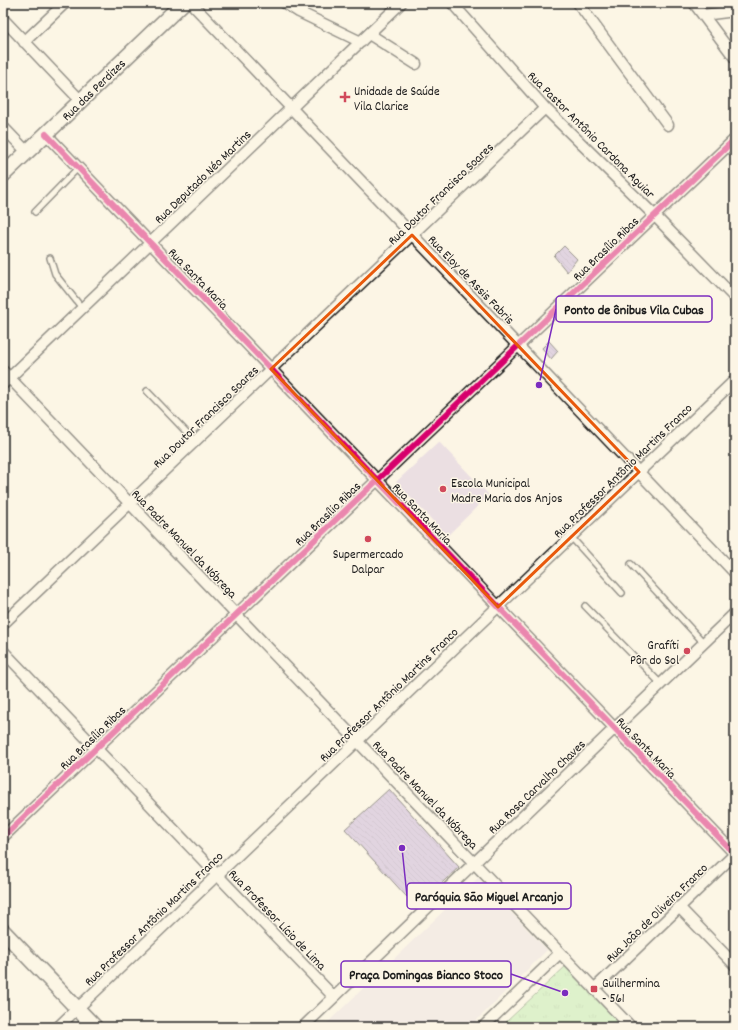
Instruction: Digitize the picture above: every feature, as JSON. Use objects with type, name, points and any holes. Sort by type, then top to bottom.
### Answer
[{"type":"street","points":[[24,42],[65,3]]},
{"type":"street","name":"Rua das Perdizes","points":[[3,174],[183,3]]},
{"type":"street","name":"Rua Eloy de Assis Fabris","points":[[191,3],[735,573]]},
{"type":"street","points":[[285,3],[299,12],[361,42]]},
{"type":"street","name":"Rua Deputado Néo Martins","points":[[5,378],[82,308],[401,3]]},
{"type":"street","name":"Rua Pastor Antônio Cardona Aguiar","points":[[452,3],[545,108],[655,216],[735,298]]},
{"type":"street","points":[[578,3],[668,125]]},
{"type":"street","points":[[694,3],[735,58]]},
{"type":"street","points":[[703,15],[735,10]]},
{"type":"street","points":[[3,19],[81,100]]},
{"type":"street","points":[[369,34],[416,64]]},
{"type":"street","name":"Rua Doutor Francisco Soares","points":[[3,624],[545,108]]},
{"type":"street","points":[[3,127],[27,152]]},
{"type":"street","name":"Rua Santa Maria","points":[[46,134],[735,854]]},
{"type":"street","name":"Rua Brasílio Ribas","points":[[3,837],[735,139]]},
{"type":"street","name":"Rua Padre Manuel da Nóbrega","points":[[5,378],[130,504],[631,1027]]},
{"type":"street","name":"Rua Professor Antônio Martins Franco","points":[[58,1027],[735,380]]},
{"type":"street","name":"Rua Rosa Carvalho Chaves","points":[[303,1027],[735,613]]},
{"type":"street","name":"Rua Professor Lício de Lima","points":[[3,651],[334,997]]},
{"type":"street","name":"Rua João de Oliveira Franco","points":[[594,989],[735,854]]},
{"type":"street","points":[[679,907],[735,965]]},
{"type":"street","points":[[3,931],[95,1027]]},
{"type":"street","points":[[483,1027],[560,953]]},
{"type":"lane","points":[[35,212],[78,168]]},
{"type":"lane","points":[[50,258],[55,274],[82,308]]},
{"type":"lane","points":[[147,391],[195,441]]},
{"type":"lane","points":[[571,537],[622,593]]},
{"type":"lane","points":[[631,564],[704,643]]},
{"type":"lane","points":[[585,606],[661,684]]},
{"type":"highlighted area","points":[[412,235],[639,472],[498,607],[271,369]]},
{"type":"shaded area","name":"Escola Municipal Madre Maria dos Anjos","points":[[439,442],[489,495],[447,536],[396,482]]},
{"type":"shaded area","points":[[478,878],[547,950],[470,1027],[450,1024],[441,1027],[323,1027]]},
{"type":"green space","points":[[567,965],[625,1027],[510,1027],[506,1022]]},
{"type":"building","points":[[564,246],[577,259],[567,272],[554,256]]},
{"type":"building","points":[[549,341],[558,351],[551,359],[542,348]]},
{"type":"building","points":[[389,789],[459,867],[416,907],[345,829]]},
{"type":"cycle path","points":[[46,134],[735,854]]},
{"type":"cycle path","points":[[3,837],[735,139]]},
{"type":"place","name":"Unidade de Saúde Vila Clarice","points":[[345,97]]},
{"type":"place","name":"Ponto de ônibus Vila Cubas","points":[[539,385]]},
{"type":"place","name":"Escola Municipal Madre Maria dos Anjos","points":[[443,489]]},
{"type":"place","name":"Supermercado Dalpar","points":[[368,539]]},
{"type":"place","name":"Grafíti Pôr do Sol","points":[[687,651]]},
{"type":"place","name":"Paróquia São Miguel Arcanjo","points":[[402,848]]},
{"type":"place","name":"Guilhermina - 561","points":[[594,989]]},
{"type":"place","name":"Praça Domingas Bianco Stoco","points":[[565,993]]}]
